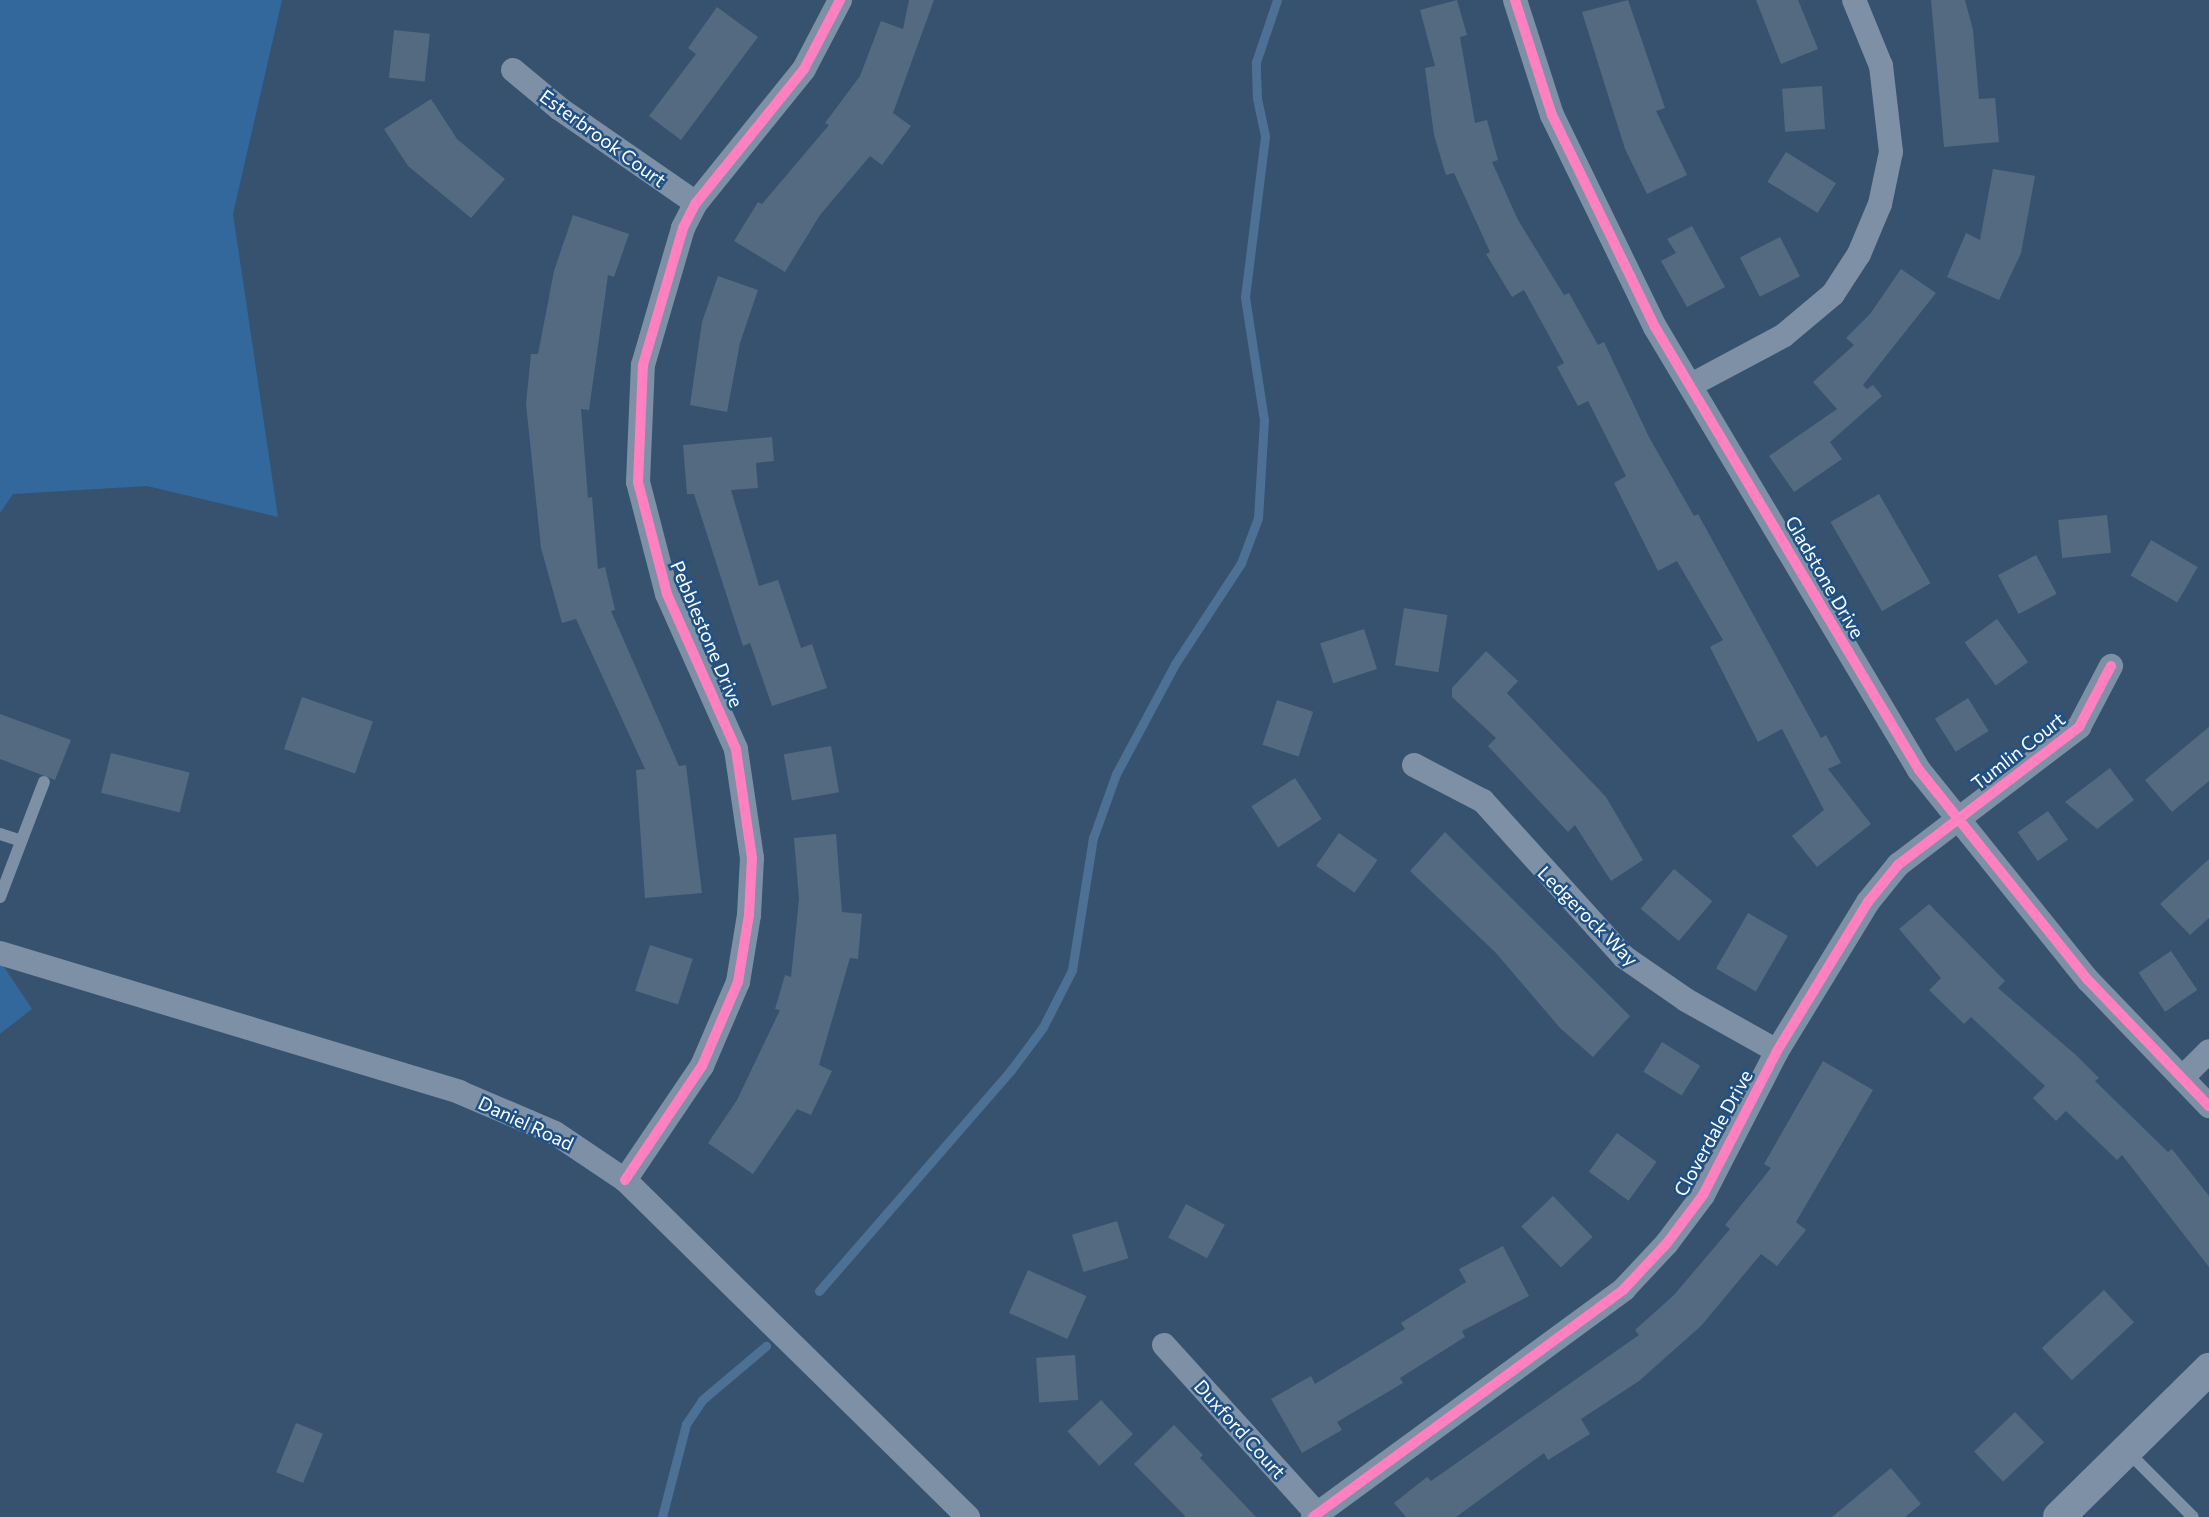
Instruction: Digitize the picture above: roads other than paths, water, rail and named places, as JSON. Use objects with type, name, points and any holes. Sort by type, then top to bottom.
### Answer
[{"type":"street","name":"Pebblestone Drive","points":[[625,1180],[702,1066],[737,982],[749,915],[752,858],[736,749],[667,594],[638,482],[638,411],[651,327],[682,228],[696,203],[804,69],[840,0]]},
{"type":"street","name":"Gladstone Drive","points":[[1516,0],[1552,115],[1587,193],[1655,327],[1693,384],[1919,770],[2088,980],[2209,1106]]},
{"type":"street","points":[[1693,384],[1783,336],[1833,294],[1859,254],[1880,204],[1891,152],[1881,66],[1854,0]]},
{"type":"street","name":"Esterbrook Court","points":[[513,70],[560,109],[696,203]]},
{"type":"street","name":"Tumlin Court","points":[[1957,820],[2079,727],[2111,666]]},
{"type":"street","name":"Ledgerock Way","points":[[1414,765],[1483,801],[1624,957],[1686,1000],[1777,1051]]},
{"type":"street","name":"Cloverdale Drive","points":[[1315,1515],[1624,1289],[1667,1243],[1703,1195],[1777,1051],[1868,902],[1899,865],[1957,820]]},
{"type":"street","name":"Daniel Road","points":[[0,953],[459,1093],[555,1133],[625,1180],[968,1517]]},
{"type":"street","points":[[2182,1077],[2209,1051]]},
{"type":"street","name":"Duxford Court","points":[[1164,1345],[1315,1515]]},
{"type":"street","points":[[2059,1517],[2209,1369]]},
{"type":"lane","points":[[0,897],[44,782]]},
{"type":"lane","points":[[0,834],[21,841]]},
{"type":"lane","points":[[2127,1451],[2193,1517]]},
{"type":"waterway","points":[[819,1291],[1011,1070],[1043,1027],[1072,970],[1093,838],[1116,774],[1175,664],[1241,563],[1258,518],[1264,420],[1245,297],[1265,136],[1257,98],[1256,62],[1277,0]]},
{"type":"waterway","points":[[662,1517],[686,1424],[702,1400],[766,1346]]}]
